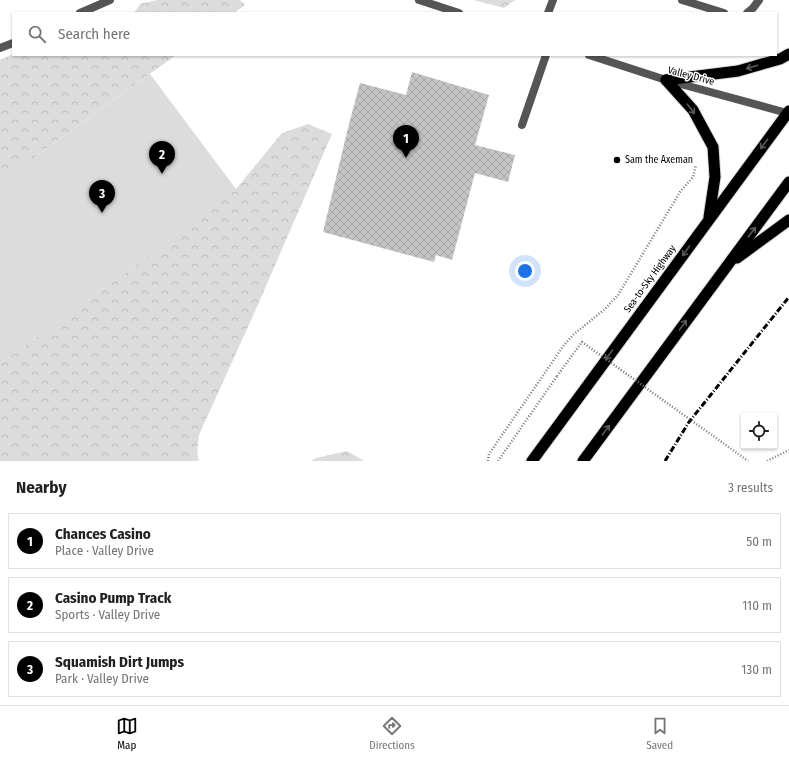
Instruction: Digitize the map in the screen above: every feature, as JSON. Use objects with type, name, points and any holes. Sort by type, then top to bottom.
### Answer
[{"type":"highway","points":[[666,80],[738,71],[780,59],[789,54]]},
{"type":"highway","points":[[666,80],[693,110],[713,147],[715,177],[709,219]]},
{"type":"highway","name":"Sea-to-Sky Highway","points":[[532,461],[709,219],[789,113]]},
{"type":"highway","points":[[583,461],[789,182]]},
{"type":"highway","points":[[729,264],[789,220]]},
{"type":"street","points":[[82,12],[110,0]]},
{"type":"street","points":[[419,0],[457,12]]},
{"type":"street","points":[[548,12],[553,0]]},
{"type":"street","points":[[682,0],[721,12]]},
{"type":"street","points":[[748,12],[759,0]]},
{"type":"street","points":[[0,48],[12,43]]},
{"type":"street","points":[[522,125],[546,56]]},
{"type":"street","name":"Valley Drive","points":[[592,56],[666,80],[789,113]]},
{"type":"path","points":[[488,461],[489,454],[564,345],[574,334],[606,309],[618,295],[680,192],[693,177],[696,167],[696,155],[713,147]]},
{"type":"path","points":[[498,461],[582,342],[748,461]]},
{"type":"path","points":[[768,461],[789,450]]},
{"type":"green space","points":[[157,0],[240,0],[245,5],[235,12],[135,12],[140,4]]},
{"type":"green space","points":[[474,0],[515,0],[504,8]]},
{"type":"green space","points":[[12,54],[12,56],[175,56],[0,182],[0,60]]},
{"type":"green space","points":[[150,74],[236,189],[174,237],[0,364],[0,182]]},
{"type":"green space","points":[[308,124],[332,134],[256,309],[199,435],[197,451],[199,461],[0,461],[0,364],[174,237],[236,189],[282,133]]},
{"type":"green space","points":[[347,451],[364,461],[311,461],[316,458]]},
{"type":"building","points":[[412,72],[489,95],[475,145],[515,155],[508,182],[475,173],[452,260],[436,255],[434,262],[323,232],[360,83],[406,95]]},
{"type":"railway","points":[[665,461],[689,422],[789,297]]},
{"type":"place","name":"Chances Casino","points":[[406,158]]},
{"type":"place","name":"Sam the Axeman","points":[[617,160]]},
{"type":"place","name":"Casino Pump Track","points":[[162,174]]},
{"type":"place","name":"Squamish Dirt Jumps","points":[[102,213]]}]
